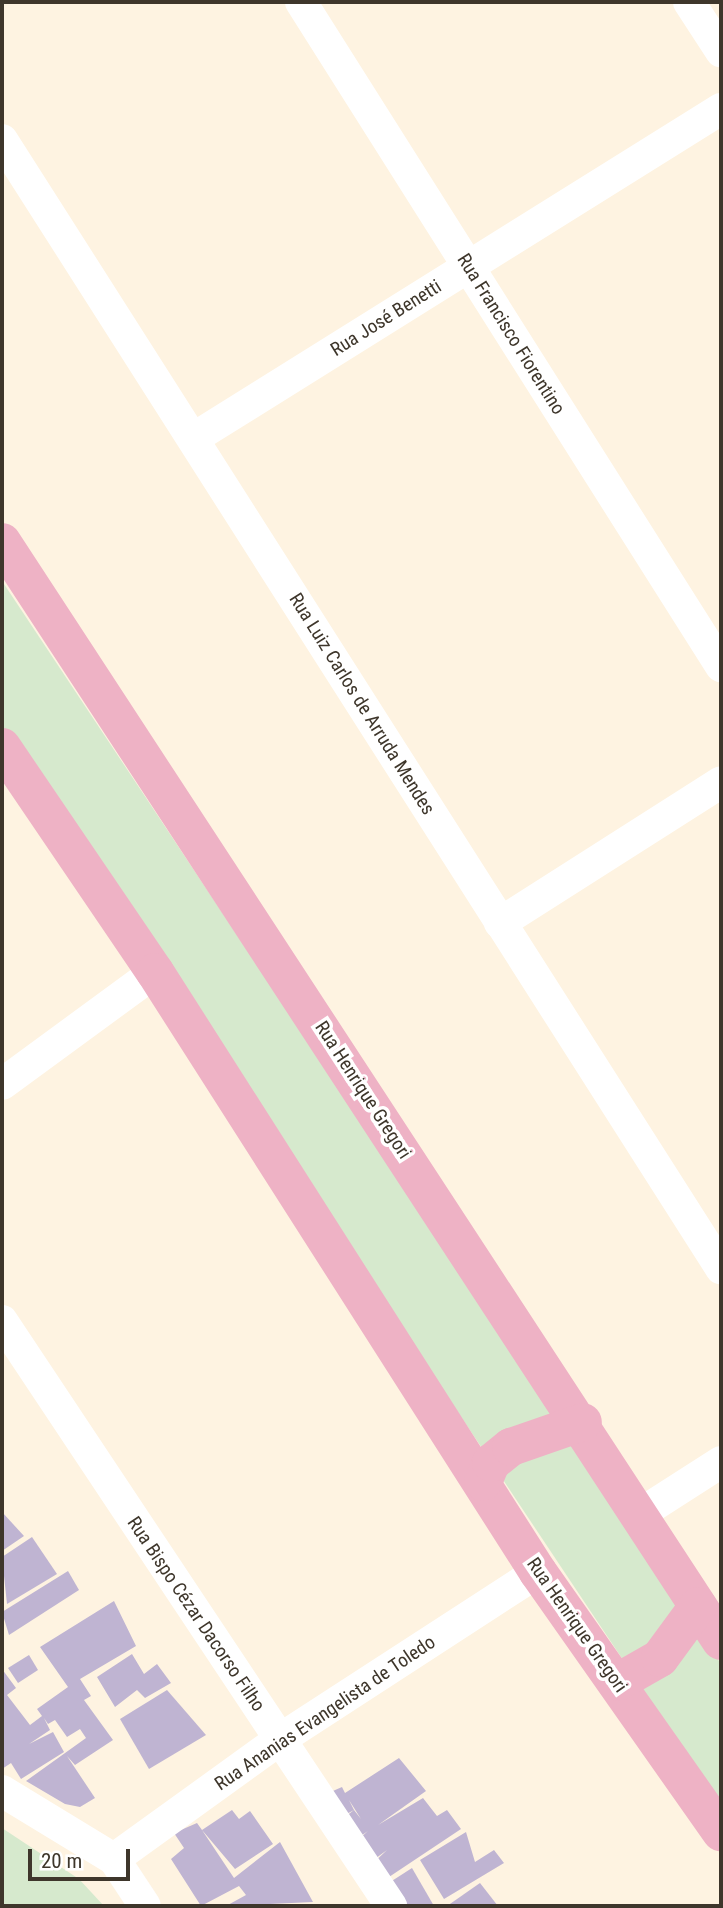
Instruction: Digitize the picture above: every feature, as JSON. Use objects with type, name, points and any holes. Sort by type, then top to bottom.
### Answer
[{"type":"main road","name":"Rua Henrique Gregori","points":[[2,542],[583,1423],[721,1641]]},
{"type":"main road","name":"Rua Henrique Gregori","points":[[2,747],[155,972],[538,1572],[618,1682],[721,1832]]},
{"type":"main road","points":[[483,1482],[491,1462],[511,1447],[583,1423]]},
{"type":"main road","points":[[618,1682],[660,1658],[698,1606]]},
{"type":"street","name":"Rua Francisco Fiorentino","points":[[301,2],[721,666]]},
{"type":"street","points":[[689,2],[721,51]]},
{"type":"street","name":"Rua José Benetti","points":[[194,438],[721,109]]},
{"type":"street","name":"Rua Luiz Carlos de Arruda Mendes","points":[[2,140],[721,1268]]},
{"type":"street","points":[[500,923],[721,782]]},
{"type":"street","points":[[2,1084],[155,972]]},
{"type":"street","name":"Rua Bispo Cézar Dacorso Filho","points":[[2,1321],[391,1906]]},
{"type":"street","points":[[640,1514],[721,1462]]},
{"type":"street","name":"Rua Ananias Evangelista de Toledo","points":[[114,1859],[279,1740],[538,1572]]},
{"type":"street","points":[[2,1791],[114,1859],[145,1906]]},
{"type":"green space","points":[[2,581],[721,1664],[721,1807],[2,728]]},
{"type":"green space","points":[[2,1828],[79,1879],[104,1906],[2,1906]]},
{"type":"building","points":[[2,1512],[24,1536],[2,1551]]},
{"type":"building","points":[[32,1537],[57,1574],[7,1604],[2,1557]]},
{"type":"building","points":[[68,1571],[79,1590],[9,1635],[2,1612]]},
{"type":"building","points":[[114,1601],[136,1646],[80,1679],[91,1696],[84,1700],[113,1740],[75,1765],[67,1756],[95,1798],[80,1807],[65,1804],[26,1781],[86,1738],[80,1729],[67,1737],[55,1720],[48,1724],[44,1718],[50,1730],[29,1744],[53,1732],[64,1752],[21,1779],[11,1763],[2,1769],[2,1669],[16,1688],[7,1695],[30,1725],[42,1716],[37,1709],[68,1687],[40,1647]]},
{"type":"building","points":[[132,1654],[144,1674],[157,1664],[171,1683],[145,1698],[137,1690],[115,1707],[97,1677]]},
{"type":"building","points":[[29,1655],[38,1670],[18,1683],[8,1668]]},
{"type":"building","points":[[167,1690],[206,1735],[149,1769],[120,1719]]},
{"type":"building","points":[[399,1758],[426,1791],[378,1825],[423,1798],[437,1816],[447,1810],[461,1829],[380,1883],[370,1866],[387,1850],[368,1864],[354,1843],[368,1831],[355,1840],[341,1820],[354,1810],[343,1816],[326,1794],[342,1787],[345,1793]]},
{"type":"building","points":[[232,1810],[239,1819],[250,1811],[273,1844],[235,1869],[202,1830]]},
{"type":"building","points":[[197,1823],[234,1878],[280,1842],[313,1902],[226,1906],[246,1895],[239,1886],[201,1906],[171,1859],[184,1848],[174,1833]]},
{"type":"building","points":[[466,1832],[475,1862],[494,1850],[504,1863],[444,1899],[420,1860]]},
{"type":"building","points":[[412,1868],[434,1906],[398,1906],[384,1886]]},
{"type":"building","points":[[480,1883],[498,1906],[447,1906]]}]
